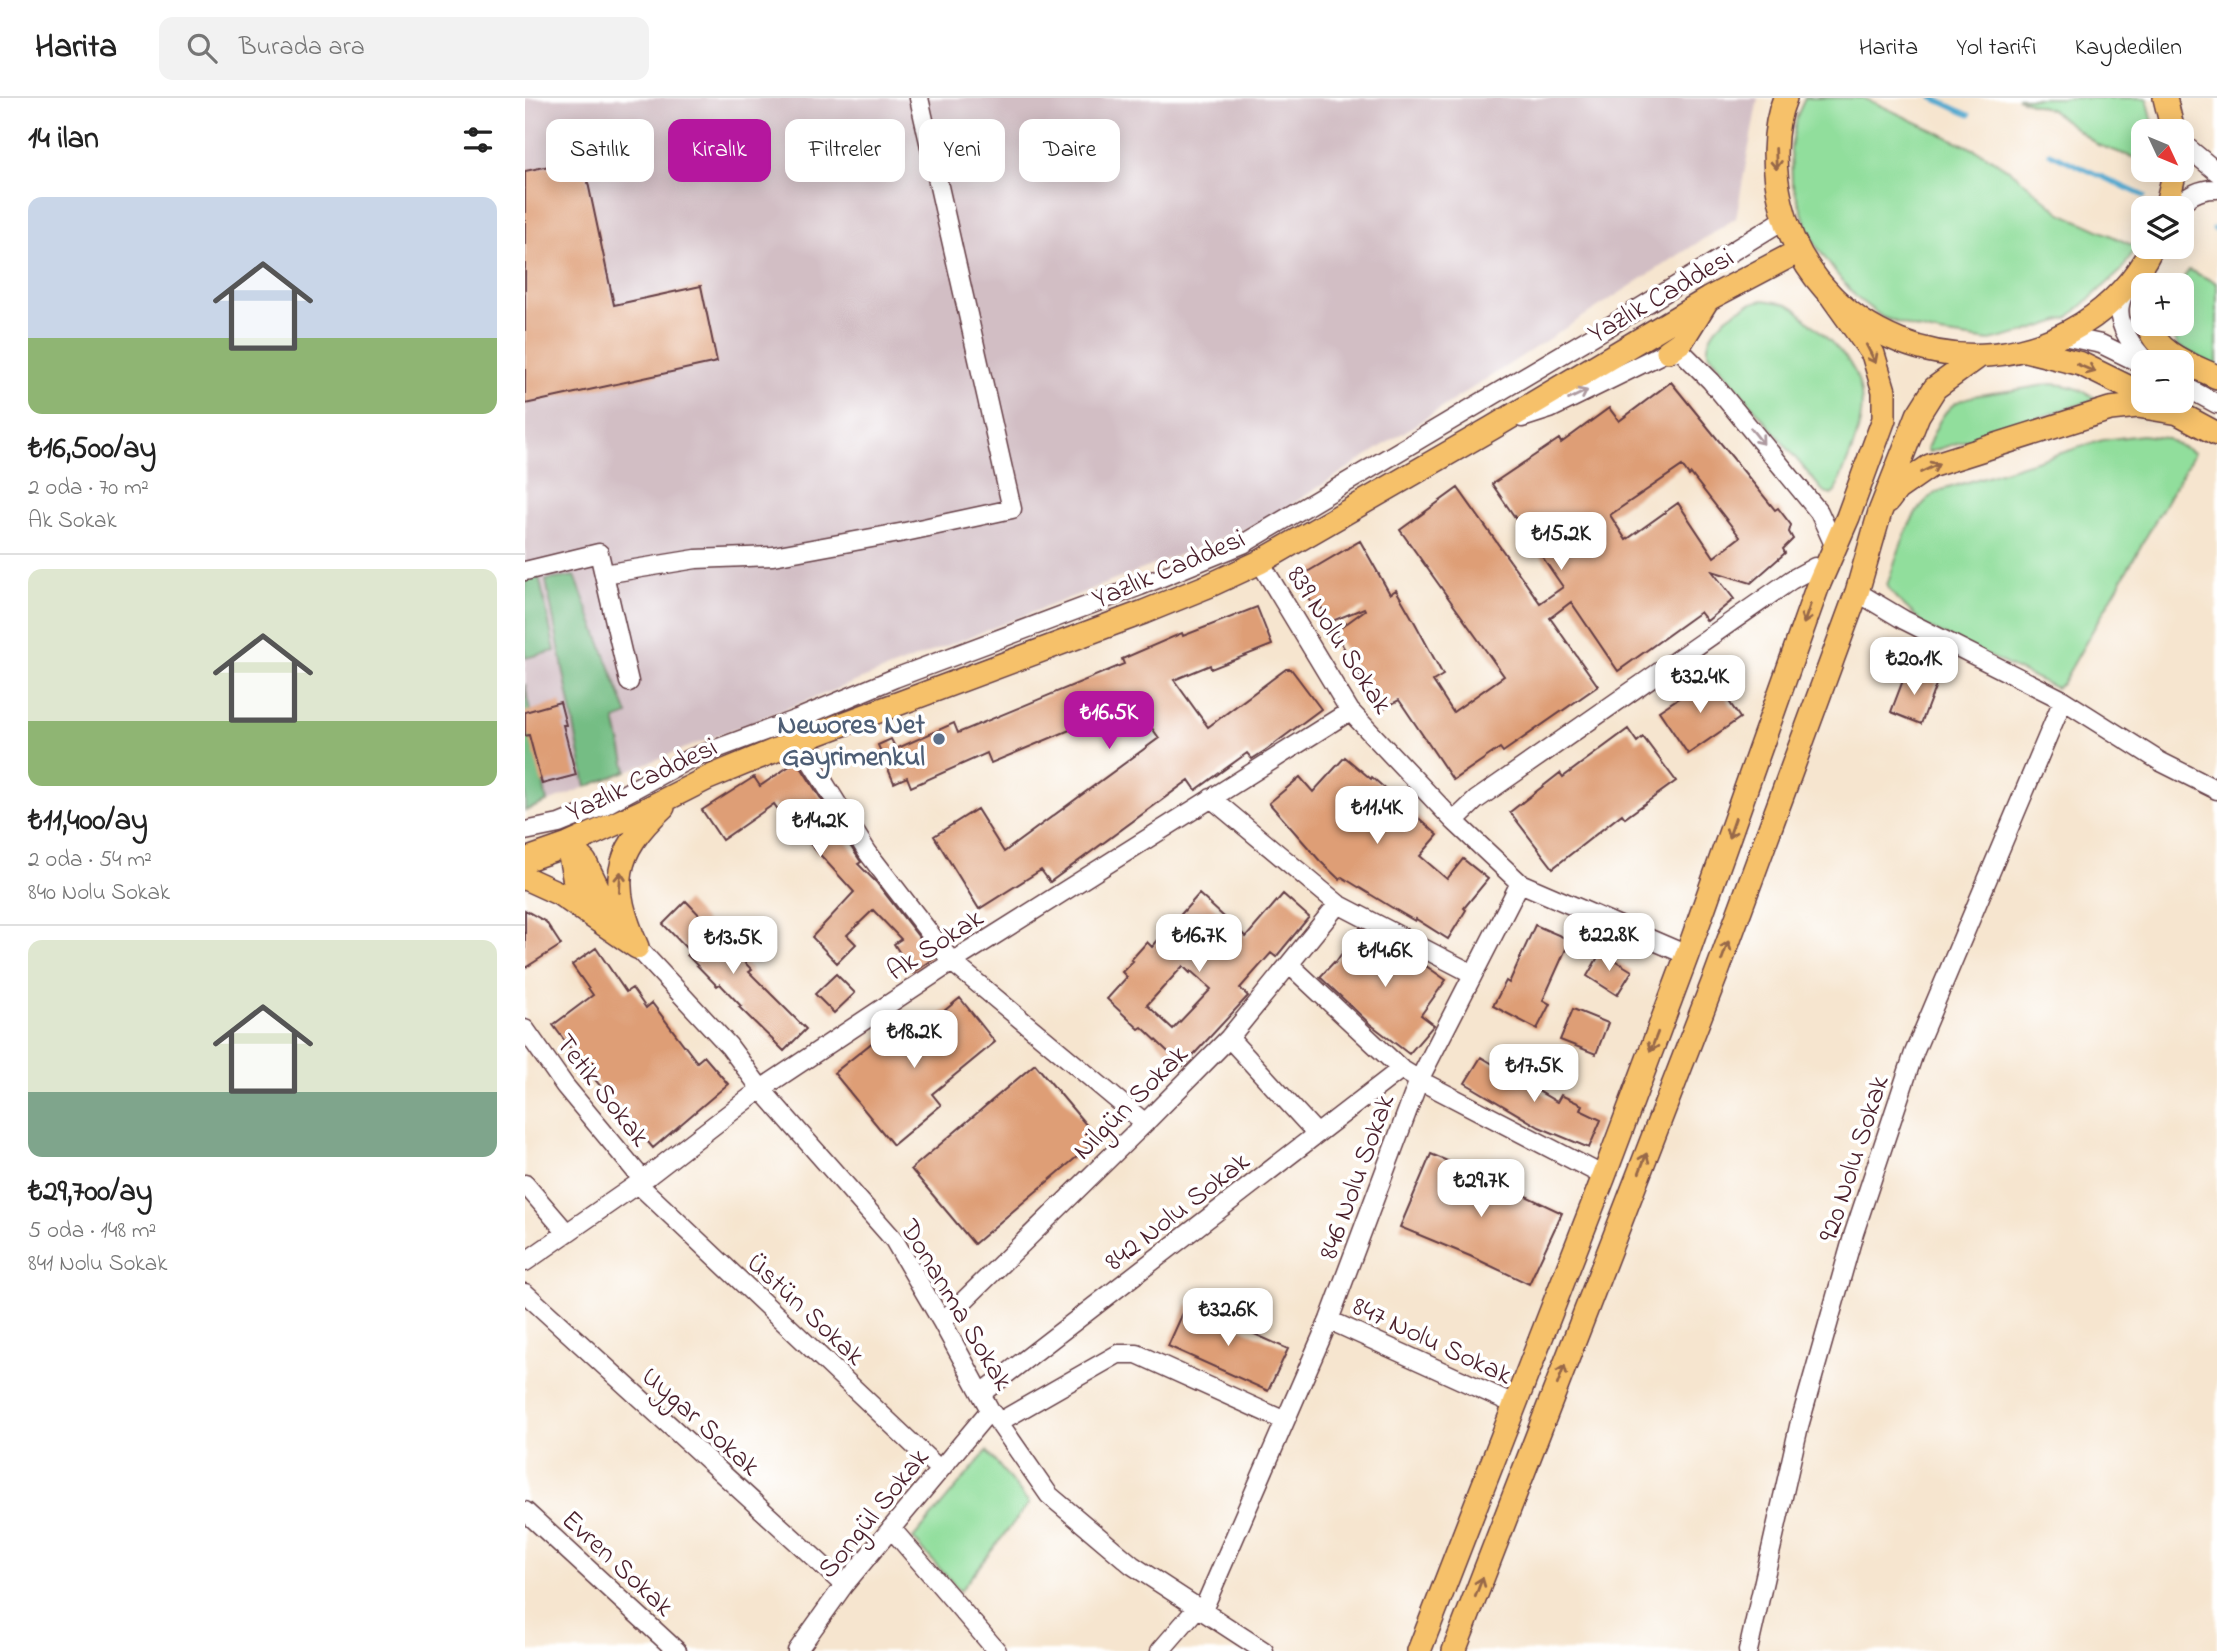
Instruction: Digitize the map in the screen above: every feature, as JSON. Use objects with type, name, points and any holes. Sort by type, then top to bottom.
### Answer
[{"type":"main road","points":[[1419,1651],[1604,1176],[1687,955],[1825,570],[1848,517],[1884,419],[1884,391],[1873,354],[1797,252],[1785,219],[1777,187],[1775,146],[1785,98]]},
{"type":"main road","points":[[2166,99],[2170,119]]},
{"type":"main road","name":"Yazlık Caddesi","points":[[525,860],[568,845],[708,778],[798,741],[1144,612],[1259,562],[1492,428],[1708,299],[1797,252]]},
{"type":"main road","points":[[1833,298],[1864,324],[1899,342],[1938,354],[1978,357],[2025,350],[2063,336],[2131,290]]},
{"type":"main road","points":[[1668,351],[1681,342],[1708,299]]},
{"type":"main road","points":[[2154,336],[2176,357],[2217,377]]},
{"type":"main road","points":[[2025,350],[2081,364],[2131,389]]},
{"type":"main road","points":[[1454,1651],[1716,975],[1857,592],[1880,512],[1918,415],[1935,388],[1978,357]]},
{"type":"main road","points":[[1880,512],[1897,489],[1930,466],[2110,409],[2131,407]]},
{"type":"main road","points":[[2179,413],[2217,434]]},
{"type":"main road","points":[[637,947],[626,921],[618,889],[621,864],[631,843],[645,825],[678,793]]},
{"type":"main road","points":[[568,845],[585,862],[616,922],[637,947]]},
{"type":"main road","points":[[525,878],[560,894],[637,947]]},
{"type":"street","points":[[604,574],[696,559],[773,556],[1011,509],[919,98]]},
{"type":"street","points":[[2195,155],[2217,172]]},
{"type":"street","points":[[2188,196],[2217,189]]},
{"type":"street","points":[[525,831],[559,824],[601,807],[689,758],[797,719],[895,678],[1140,586],[1243,544],[1785,219]]},
{"type":"street","points":[[2131,292],[2119,307],[2125,330],[2135,350]]},
{"type":"street","points":[[2063,336],[2101,344],[2131,357]]},
{"type":"street","points":[[1492,428],[1550,409],[1668,351],[1682,352],[1711,381],[1819,512],[1835,547]]},
{"type":"street","points":[[2194,392],[2217,404]]},
{"type":"street","points":[[525,571],[599,553],[629,682]]},
{"type":"street","name":"839 Nolu Sokak","points":[[1259,562],[1350,711],[1454,821],[1520,883],[1687,955]]},
{"type":"street","points":[[1454,821],[1476,800],[1791,580],[1815,568],[1825,570]]},
{"type":"street","points":[[1857,592],[1904,620],[2063,700],[2161,762],[2217,790]]},
{"type":"street","name":"920 Nolu Sokak","points":[[1748,1651],[1799,1426],[1858,1220],[1915,1053],[2063,700]]},
{"type":"street","name":"Ak Sokak","points":[[525,1262],[641,1182],[761,1089],[952,962],[1350,711]]},
{"type":"street","points":[[798,741],[868,853],[952,962],[1145,1123]]},
{"type":"street","points":[[1211,798],[1338,904],[1473,975]]},
{"type":"street","name":"846 Nolu Sokak","points":[[1160,1651],[1200,1609],[1329,1320],[1419,1080],[1520,883]]},
{"type":"street","name":"Nilgün Sokak","points":[[942,1322],[1229,1038],[1338,904]]},
{"type":"street","name":"Donanma Sokak","points":[[637,947],[729,1046],[761,1089],[894,1240],[994,1416],[1049,1495],[1132,1565],[1264,1651]]},
{"type":"street","points":[[1290,965],[1401,1069],[1604,1176]]},
{"type":"street","name":"Tetik Sokak","points":[[525,1029],[565,1086],[641,1182]]},
{"type":"street","points":[[1229,1038],[1317,1134]]},
{"type":"street","name":"842 Nolu Sokak","points":[[982,1393],[1401,1069]]},
{"type":"street","name":"Üstün Sokak","points":[[641,1182],[940,1470]]},
{"type":"street","points":[[525,1184],[566,1233]]},
{"type":"street","name":"Uygar Sokak","points":[[525,1293],[844,1585]]},
{"type":"street","name":"847 Nolu Sokak","points":[[1329,1320],[1515,1405]]},
{"type":"street","points":[[994,1416],[1118,1354],[1136,1354],[1285,1421]]},
{"type":"street","name":"Songül Sokak","points":[[797,1651],[844,1585],[891,1528],[940,1470],[994,1416]]},
{"type":"street","name":"Evren Sokak","points":[[525,1511],[677,1651]]},
{"type":"street","points":[[891,1528],[997,1651]]},
{"type":"shaded area","points":[[525,98],[1758,98],[1736,218],[1266,521],[525,811]]},
{"type":"green space","points":[[1805,98],[1862,98],[1875,103],[1984,154],[2015,174],[2061,213],[2131,245],[2131,255],[2122,270],[2068,318],[1990,341],[1913,328],[1882,317],[1857,298],[1835,272],[1815,244],[1805,221],[1792,182],[1791,148],[1797,116]]},
{"type":"green space","points":[[2017,98],[2147,98],[2152,119],[2131,119],[2131,156],[2098,145],[2051,110]]},
{"type":"green space","points":[[2189,270],[2217,283],[2217,367],[2194,355],[2194,350],[2178,346],[2174,336],[2194,336],[2194,273],[2187,273]]},
{"type":"green space","points":[[1764,300],[1788,304],[1795,308],[1844,355],[1857,378],[1862,411],[1859,427],[1835,492],[1831,495],[1822,490],[1708,352],[1712,334],[1719,325],[1736,311]]},
{"type":"green space","points":[[2051,384],[2075,388],[2097,399],[1929,452],[1927,449],[1941,419],[1955,403],[1976,396]]},
{"type":"green space","points":[[2142,435],[2165,438],[2194,453],[2062,684],[2056,688],[1923,625],[1890,591],[1887,585],[1913,518],[1921,506],[1942,490],[2103,440]]},
{"type":"green space","points":[[539,576],[555,651],[525,658],[525,580]]},
{"type":"green space","points":[[575,576],[628,715],[615,720],[627,771],[586,787],[546,580]]},
{"type":"green space","points":[[525,684],[547,802],[525,811]]},
{"type":"green space","points":[[987,1451],[1029,1503],[960,1591],[913,1539]]},
{"type":"building","points":[[546,167],[546,182],[588,182],[614,305],[701,286],[717,362],[525,404],[525,171]]},
{"type":"building","points":[[1671,382],[1775,510],[1778,508],[1791,525],[1789,532],[1793,539],[1783,549],[1785,553],[1751,583],[1712,571],[1734,599],[1707,621],[1700,612],[1618,671],[1571,602],[1550,618],[1598,686],[1503,752],[1500,748],[1453,780],[1399,700],[1379,711],[1335,632],[1365,610],[1364,608],[1330,622],[1322,608],[1316,611],[1297,578],[1360,541],[1390,594],[1396,590],[1415,623],[1443,675],[1433,681],[1453,712],[1504,676],[1400,530],[1458,488],[1540,603],[1563,587],[1492,484],[1559,439],[1561,443],[1609,408],[1619,421]],"holes":[[[1682,466],[1689,476],[1691,474],[1740,537],[1714,557],[1678,503],[1626,540],[1610,515]]]},
{"type":"building","points":[[1257,607],[1272,645],[1174,680],[1208,727],[1286,669],[1291,669],[1321,709],[1266,750],[1252,759],[1247,753],[1196,790],[1189,780],[1050,882],[1041,870],[979,909],[934,836],[977,809],[1004,852],[1159,738],[1134,703],[991,763],[987,753],[911,787],[907,777],[894,783],[878,745],[891,739],[896,749],[954,723],[958,733],[1124,664],[1122,659],[1182,633],[1183,636]]},
{"type":"building","points":[[1907,670],[1937,682],[1921,724],[1891,712]]},
{"type":"building","points":[[1712,676],[1740,718],[1688,754],[1659,711]]},
{"type":"building","points":[[560,702],[576,775],[542,784],[529,735],[525,736],[525,712]]},
{"type":"building","points":[[1628,729],[1637,742],[1643,737],[1676,781],[1625,818],[1622,814],[1553,868],[1510,812],[1560,773],[1563,777]]},
{"type":"building","points":[[1345,757],[1438,835],[1420,856],[1447,879],[1463,859],[1488,879],[1464,908],[1466,910],[1448,939],[1342,877],[1340,880],[1269,803],[1300,777],[1313,792]]},
{"type":"building","points":[[797,761],[825,805],[818,809],[847,841],[861,862],[858,864],[876,882],[935,958],[913,973],[894,944],[901,939],[873,910],[847,935],[856,944],[837,963],[812,937],[854,892],[794,826],[791,828],[774,804],[722,840],[702,810],[754,777],[760,786]]},
{"type":"building","points":[[1199,894],[1246,937],[1283,894],[1309,917],[1276,957],[1271,953],[1240,988],[1248,996],[1183,1066],[1142,1027],[1139,1029],[1107,999],[1127,977],[1122,972],[1133,961],[1131,960],[1147,942],[1152,947]],"holes":[[[1183,966],[1190,973],[1191,971],[1211,989],[1173,1029],[1147,1005]]]},
{"type":"building","points":[[686,901],[752,970],[749,972],[806,1029],[784,1051],[739,1007],[741,1006],[720,984],[717,986],[687,955],[690,952],[663,924]]},
{"type":"building","points":[[525,910],[546,922],[561,945],[525,968]]},
{"type":"building","points":[[1535,925],[1570,940],[1543,1000],[1550,1004],[1537,1029],[1493,1006],[1506,981],[1509,983]]},
{"type":"building","points":[[1360,928],[1402,959],[1406,952],[1446,980],[1421,1015],[1434,1025],[1409,1054],[1370,1024],[1320,977],[1335,963]]},
{"type":"building","points":[[596,948],[626,992],[632,988],[646,1008],[652,1003],[697,1062],[704,1056],[728,1084],[653,1148],[585,1068],[553,1025],[593,995],[572,965]]},
{"type":"building","points":[[1601,952],[1632,971],[1617,995],[1587,976]]},
{"type":"building","points":[[836,974],[855,993],[834,1013],[815,994]]},
{"type":"building","points":[[960,998],[995,1042],[932,1094],[941,1105],[893,1145],[834,1073],[883,1034],[896,1050]]},
{"type":"building","points":[[1573,1009],[1608,1023],[1596,1054],[1560,1040]]},
{"type":"building","points":[[1481,1057],[1557,1102],[1561,1095],[1582,1105],[1580,1110],[1601,1120],[1589,1148],[1539,1127],[1465,1083]]},
{"type":"building","points":[[1035,1064],[1098,1139],[974,1244],[911,1169]]},
{"type":"building","points":[[1431,1154],[1562,1213],[1529,1284],[1400,1227]]},
{"type":"building","points":[[1187,1304],[1288,1349],[1268,1391],[1168,1346]]},
{"type":"waterway","points":[[1933,98],[1969,115]]},
{"type":"waterway","points":[[2050,153],[2144,196]]},
{"type":"place","name":"Newores Net Gayrimenkul","points":[[939,739]]}]
